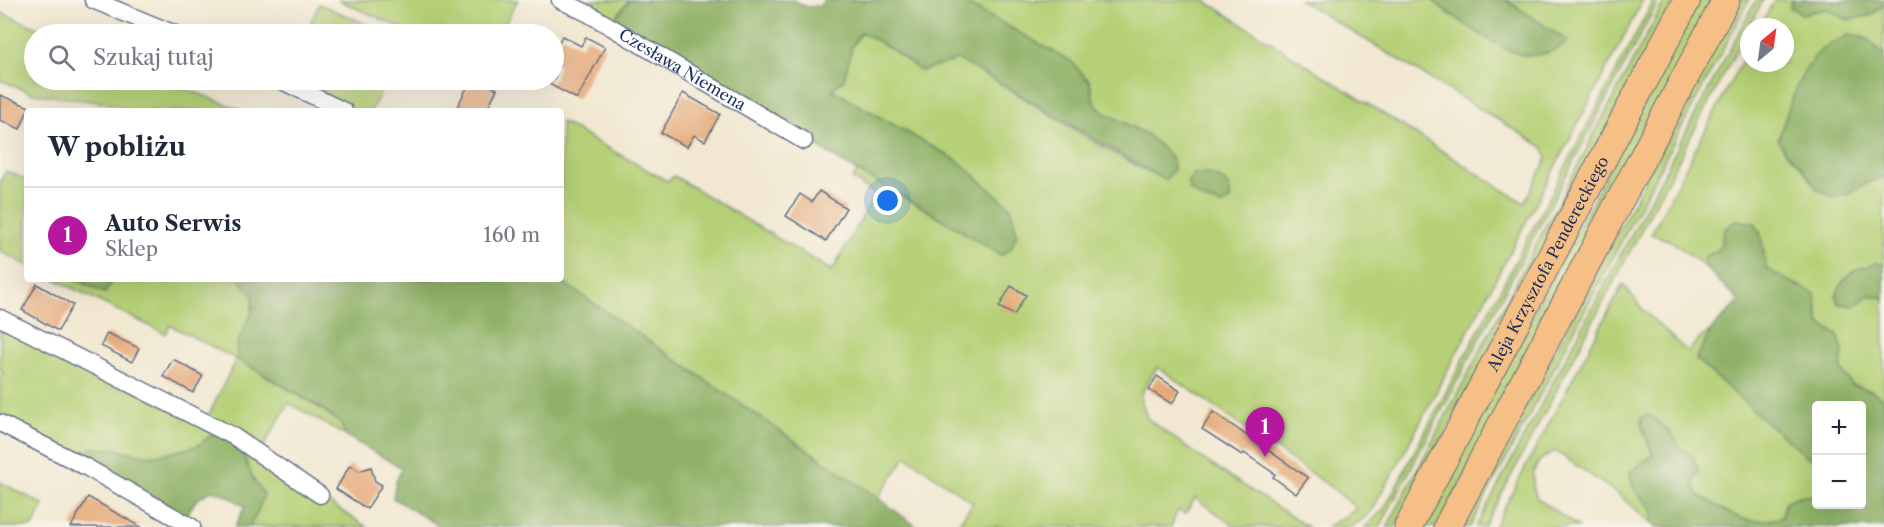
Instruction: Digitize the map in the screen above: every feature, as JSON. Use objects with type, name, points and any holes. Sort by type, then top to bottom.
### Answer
[{"type":"main road","name":"Aleja Krzysztofa Pendereckiego","points":[[1408,527],[1687,0]]},
{"type":"main road","name":"Aleja Krzysztofa Pendereckiego","points":[[1447,527],[1726,0]]},
{"type":"street","points":[[93,0],[151,24]]},
{"type":"street","name":"Czesława Niemena","points":[[560,0],[589,14],[804,141]]},
{"type":"street","points":[[301,90],[338,108]]},
{"type":"street","points":[[0,318],[232,436],[320,495]]},
{"type":"street","points":[[0,423],[86,467],[192,527]]},
{"type":"green space","points":[[338,0],[518,0],[505,24],[392,24]]},
{"type":"green space","points":[[572,0],[629,0],[613,21]]},
{"type":"green space","points":[[629,0],[793,0],[807,7],[820,6],[824,0],[960,0],[1071,61],[1090,82],[1094,103],[1103,112],[1148,135],[1171,157],[1174,170],[1165,180],[958,60],[921,71],[891,49],[861,32],[852,46],[844,79],[832,90],[958,161],[1010,207],[1017,233],[1011,249],[1001,255],[857,171],[613,21]]},
{"type":"green space","points":[[960,0],[1204,0],[1524,203],[1547,158],[1543,147],[1300,0],[1432,0],[1451,15],[1541,54],[1558,49],[1567,41],[1506,0],[1643,0],[1397,466],[1369,514],[1352,527],[1327,527],[1357,509],[1335,490],[1157,367],[1140,396],[1147,418],[1210,464],[1308,527],[1236,527],[1195,498],[1185,514],[1178,510],[1171,527],[956,527],[973,503],[906,456],[878,498],[562,282],[564,124],[667,181],[674,176],[832,271],[875,194],[852,179],[857,171],[920,206],[1017,233],[1010,207],[958,161],[832,90],[844,79],[852,46],[862,32],[891,49],[921,71],[958,59],[1113,153],[1166,180],[1148,135],[1103,112],[1094,103],[1090,82],[1071,62]]},
{"type":"green space","points":[[1432,0],[1506,0],[1568,41],[1542,54],[1515,53],[1477,32]]},
{"type":"green space","points":[[1654,0],[1659,0],[1380,527],[1365,527],[1384,509]]},
{"type":"green space","points":[[1665,0],[1675,0],[1395,527],[1387,527]]},
{"type":"green space","points":[[1699,0],[1716,0],[1437,527],[1420,527]]},
{"type":"green space","points":[[1740,0],[1749,0],[1470,527],[1462,527]]},
{"type":"green space","points":[[1756,0],[1763,0],[1753,18],[1746,18]]},
{"type":"green space","points":[[1774,0],[1792,0],[1790,7],[1802,14],[1826,9],[1848,20],[1872,15],[1884,4],[1884,56],[1860,36],[1848,37],[1830,44],[1786,152],[1800,165],[1817,189],[1846,195],[1868,182],[1884,177],[1884,265],[1877,263],[1869,295],[1883,297],[1884,300],[1884,400],[1872,391],[1852,385],[1841,369],[1842,350],[1838,335],[1819,323],[1818,307],[1801,286],[1779,278],[1766,268],[1761,235],[1755,223],[1736,220],[1724,230],[1717,251],[1704,257],[1703,265],[1671,241],[1651,234],[1740,64],[1740,72],[1794,72],[1794,18],[1765,18]]},
{"type":"green space","points":[[1792,0],[1884,0],[1884,4],[1872,15],[1848,20],[1826,9],[1802,14],[1790,7]]},
{"type":"green space","points":[[319,4],[366,24],[310,24]]},
{"type":"green space","points":[[0,12],[28,24],[24,24],[24,90],[0,80]]},
{"type":"green space","points":[[1740,30],[1740,43],[1484,527],[1476,527]]},
{"type":"green space","points":[[1851,34],[1868,39],[1884,56],[1884,177],[1868,182],[1846,195],[1833,197],[1817,189],[1778,140],[1796,88],[1810,63],[1829,44]]},
{"type":"green space","points":[[25,90],[189,90],[236,108],[122,108],[112,104]]},
{"type":"green space","points":[[308,90],[382,90],[373,108],[345,108]]},
{"type":"green space","points":[[6,171],[24,179],[24,263],[0,251],[0,183]]},
{"type":"green space","points":[[1194,174],[1208,174],[1225,181],[1230,190],[1230,200],[1222,205],[1204,200],[1189,189],[1188,181]]},
{"type":"green space","points":[[1736,220],[1755,223],[1761,235],[1766,268],[1815,294],[1819,323],[1838,335],[1843,350],[1841,369],[1852,385],[1872,391],[1884,400],[1884,527],[1656,527],[1651,523],[1652,510],[1633,486],[1630,472],[1653,455],[1641,423],[1641,417],[1650,415],[1669,431],[1679,446],[1694,458],[1699,471],[1693,481],[1697,494],[1736,516],[1754,520],[1781,518],[1786,501],[1802,495],[1812,496],[1812,509],[1866,509],[1866,401],[1812,401],[1812,459],[1783,437],[1696,359],[1711,330],[1739,301],[1703,265],[1704,257],[1717,251],[1724,230]]},
{"type":"green space","points":[[1877,263],[1884,265],[1884,300],[1883,297],[1869,295],[1855,306],[1839,304],[1836,296],[1847,276],[1856,270]]},
{"type":"green space","points":[[60,282],[81,282],[105,293],[111,282],[242,282],[253,294],[252,312],[237,343],[237,359],[320,408],[340,423],[346,436],[289,403],[261,450],[208,417],[236,359],[170,325],[166,334]]},
{"type":"green space","points":[[81,282],[111,282],[105,293]]},
{"type":"green space","points":[[242,282],[562,282],[917,527],[441,527],[393,498],[396,481],[402,468],[346,436],[340,423],[320,407],[237,359],[237,343],[252,312],[253,295]]},
{"type":"green space","points":[[1623,284],[1644,311],[1688,352],[1711,330],[1696,359],[1812,460],[1812,497],[1802,496],[1781,518],[1744,519],[1697,494],[1693,481],[1694,458],[1679,446],[1669,431],[1650,416],[1641,417],[1641,423],[1653,455],[1630,472],[1636,491],[1652,510],[1651,523],[1618,494],[1555,451],[1540,460],[1533,472],[1533,486],[1537,498],[1578,527],[1494,527]]},
{"type":"green space","points":[[0,323],[216,432],[197,446],[169,453],[148,456],[116,449],[71,455],[0,417],[0,378],[3,371],[0,369]]},
{"type":"green space","points":[[216,432],[240,446],[254,481],[264,494],[249,527],[235,527],[245,506],[226,495],[212,490],[196,500],[185,517],[71,455],[93,448],[116,449],[148,456],[169,453],[197,446]]},
{"type":"green space","points":[[240,446],[367,527],[249,527],[264,494],[254,481]]},
{"type":"green space","points":[[0,482],[44,505],[33,527],[0,527]]},
{"type":"building","points":[[564,37],[581,46],[586,37],[605,47],[577,99],[560,90],[564,90]]},
{"type":"building","points":[[466,90],[496,90],[488,108],[457,108]]},
{"type":"building","points":[[683,93],[720,114],[705,141],[694,135],[687,147],[661,133]]},
{"type":"building","points":[[0,95],[29,107],[24,108],[24,119],[20,129],[0,120]]},
{"type":"building","points":[[819,191],[846,208],[826,241],[786,216],[800,194],[812,202]]},
{"type":"building","points":[[37,284],[73,305],[58,331],[22,310]]},
{"type":"building","points":[[1011,286],[1026,295],[1014,315],[999,307]]},
{"type":"building","points":[[107,333],[139,348],[132,362],[101,346]]},
{"type":"building","points":[[173,359],[203,376],[193,393],[163,376]]},
{"type":"building","points":[[1157,376],[1180,391],[1172,404],[1149,390]]},
{"type":"building","points":[[1213,412],[1308,478],[1296,494],[1273,477],[1275,474],[1202,429]]},
{"type":"building","points":[[350,465],[359,471],[371,467],[375,481],[382,485],[367,509],[336,489]]},
{"type":"building","points":[[88,497],[141,527],[71,527]]},
{"type":"place","name":"Auto Serwis","points":[[1265,457]]}]
